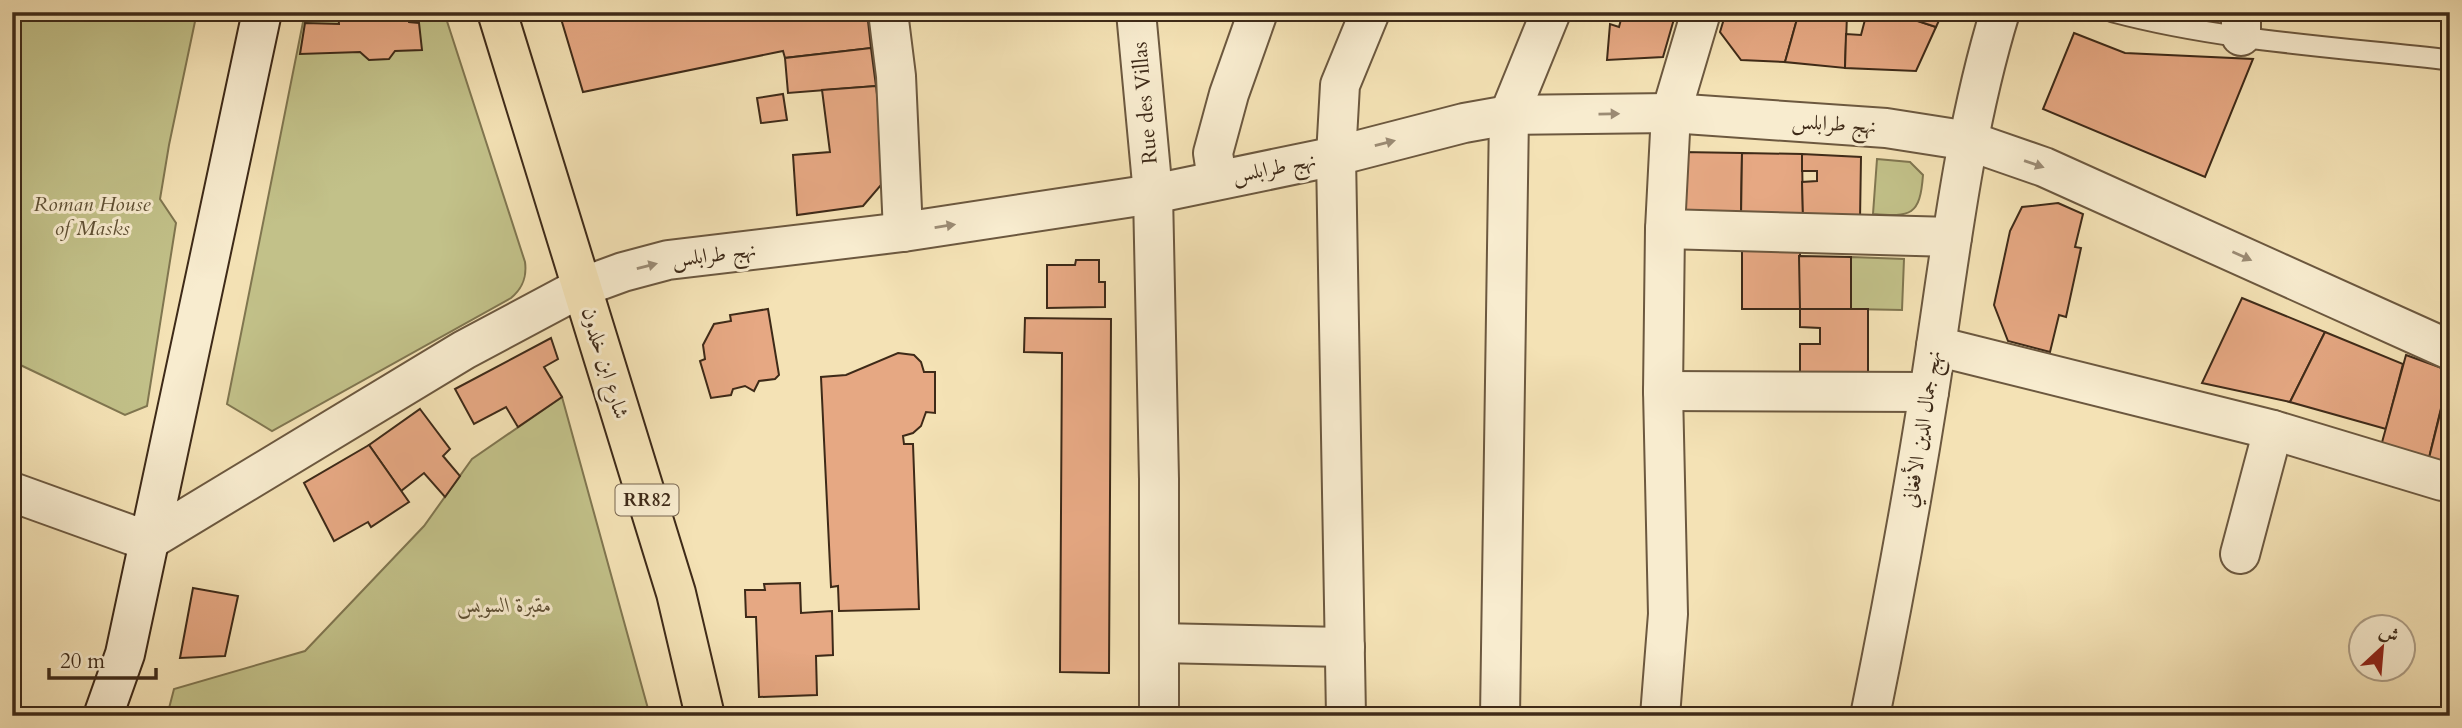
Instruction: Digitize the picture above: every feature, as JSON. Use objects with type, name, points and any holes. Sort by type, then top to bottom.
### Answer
[{"type":"main road","name":"شارع ابن خلدون","points":[[497,12],[676,593],[705,716]]},
{"type":"street","points":[[103,716],[125,654],[262,12]]},
{"type":"street","points":[[888,12],[896,76],[903,232]]},
{"type":"street","name":"Rue des Villas","points":[[1136,12],[1153,194],[1159,479],[1159,716]]},
{"type":"street","points":[[1217,179],[1213,153],[1229,94],[1258,12]]},
{"type":"street","points":[[1346,716],[1336,156],[1340,85],[1370,12]]},
{"type":"street","points":[[1500,716],[1509,116],[1551,12]]},
{"type":"street","points":[[1660,716],[1668,614],[1663,391],[1665,229],[1671,113],[1701,12]]},
{"type":"street","name":"نهج جمال الدين الأفغاني","points":[[1870,716],[1929,392],[1969,141],[2000,12]]},
{"type":"street","name":"نهج طرابلس","points":[[148,541],[464,350],[582,287],[623,272],[668,260],[903,232],[1153,194],[1336,156],[1464,123],[1509,116],[1671,113],[1886,128],[1969,141],[2044,167],[2450,349]]},
{"type":"street","points":[[1665,229],[1952,237]]},
{"type":"street","points":[[1936,346],[2273,429],[2442,481]]},
{"type":"street","points":[[1663,391],[1929,392]]},
{"type":"street","points":[[2240,554],[2273,429]]},
{"type":"street","points":[[12,492],[148,541]]},
{"type":"street","points":[[1159,643],[1345,647]]},
{"type":"lane","points":[[2113,12],[2144,20],[2241,24],[2450,60]]},
{"type":"green space","name":"Roman House of Masks","points":[[12,12],[197,12],[160,199],[176,223],[147,406],[125,415],[12,361]]},
{"type":"green space","points":[[305,12],[444,12],[525,262],[525,273],[519,290],[511,298],[272,431],[227,404]]},
{"type":"green space","points":[[1877,159],[1910,162],[1923,175],[1919,199],[1911,211],[1896,215],[1873,214]]},
{"type":"green space","points":[[1851,257],[1904,259],[1902,310],[1851,309]]},
{"type":"green space","name":"مقبرة السويس","points":[[562,397],[650,716],[167,716],[174,689],[305,651],[424,526],[472,459]]},
{"type":"building","points":[[338,12],[407,12],[409,22],[419,23],[422,50],[395,51],[389,59],[369,60],[360,52],[300,54],[305,23],[339,24]]},
{"type":"building","points":[[559,12],[758,12],[757,15],[823,19],[823,12],[867,12],[871,48],[785,58],[783,51],[583,92]]},
{"type":"building","points":[[758,12],[794,12],[793,17],[757,15]]},
{"type":"building","points":[[1623,12],[1676,12],[1663,57],[1607,60],[1610,24],[1619,27]]},
{"type":"building","points":[[1726,12],[1799,12],[1785,62],[1741,60],[1720,32]]},
{"type":"building","points":[[1799,12],[1839,12],[1847,15],[1845,68],[1785,62]]},
{"type":"building","points":[[1867,12],[1892,12],[1936,27],[1916,71],[1845,68],[1846,34],[1861,35]]},
{"type":"building","points":[[1903,12],[1943,12],[1936,27],[1902,16]]},
{"type":"building","points":[[2074,33],[2125,53],[2253,59],[2205,177],[2043,109]]},
{"type":"building","points":[[871,48],[876,86],[788,93],[785,58]]},
{"type":"building","points":[[876,86],[887,178],[863,206],[797,215],[793,155],[830,152],[822,90]]},
{"type":"building","points":[[783,94],[787,120],[761,123],[757,98]]},
{"type":"building","points":[[1681,152],[1742,153],[1741,217],[1680,216]]},
{"type":"building","points":[[1742,153],[1802,154],[1803,218],[1741,217]]},
{"type":"building","points":[[1802,154],[1861,157],[1860,220],[1803,218],[1802,182],[1817,181],[1817,171],[1802,171]]},
{"type":"building","points":[[2058,203],[2083,214],[2075,247],[2081,248],[2066,317],[2059,315],[2050,352],[2008,341],[1994,305],[2010,231],[2022,207]]},
{"type":"building","points":[[1742,247],[1800,247],[1800,309],[1742,309]]},
{"type":"building","points":[[1799,256],[1851,257],[1851,309],[1800,309]]},
{"type":"building","points":[[1076,260],[1099,260],[1099,282],[1105,282],[1105,307],[1047,308],[1047,265],[1075,265]]},
{"type":"building","points":[[2242,298],[2325,332],[2290,402],[2202,383]]},
{"type":"building","points":[[768,309],[779,375],[775,379],[759,381],[754,391],[745,386],[733,389],[731,395],[711,398],[700,361],[705,359],[703,345],[714,324],[731,321],[730,315]]},
{"type":"building","points":[[1800,309],[1868,309],[1868,372],[1800,372],[1800,344],[1820,344],[1820,328],[1800,327]]},
{"type":"building","points":[[1025,318],[1111,319],[1109,673],[1060,672],[1062,353],[1024,352]]},
{"type":"building","points":[[2325,332],[2403,364],[2386,429],[2290,402]]},
{"type":"building","points":[[551,338],[558,359],[544,367],[562,397],[518,427],[506,407],[474,424],[455,389]]},
{"type":"building","points":[[898,353],[914,355],[921,362],[924,372],[935,372],[935,413],[926,412],[921,426],[913,433],[903,436],[904,444],[913,444],[919,609],[839,611],[838,586],[831,587],[821,377],[846,375]]},
{"type":"building","points":[[2406,355],[2450,371],[2428,462],[2381,446]]},
{"type":"building","points":[[2450,374],[2450,465],[2428,462]]},
{"type":"building","points":[[420,409],[450,449],[443,456],[460,476],[445,497],[424,473],[401,491],[369,445]]},
{"type":"building","points":[[369,445],[409,502],[371,527],[368,522],[334,541],[304,483]]},
{"type":"building","points":[[800,583],[801,613],[832,611],[833,655],[816,656],[817,695],[759,697],[756,617],[746,617],[745,590],[765,590],[764,584]]},
{"type":"building","points":[[193,588],[238,596],[225,656],[180,658]]},
{"type":"building","points":[[1010,707],[1125,707],[1125,716],[1010,716]]},
{"type":"building","points":[[792,712],[876,712],[876,716],[792,716]]},
{"type":"building","points":[[897,712],[953,712],[953,716],[897,716]]},
{"type":"building","points":[[953,712],[1010,712],[1010,716],[953,716]]}]
